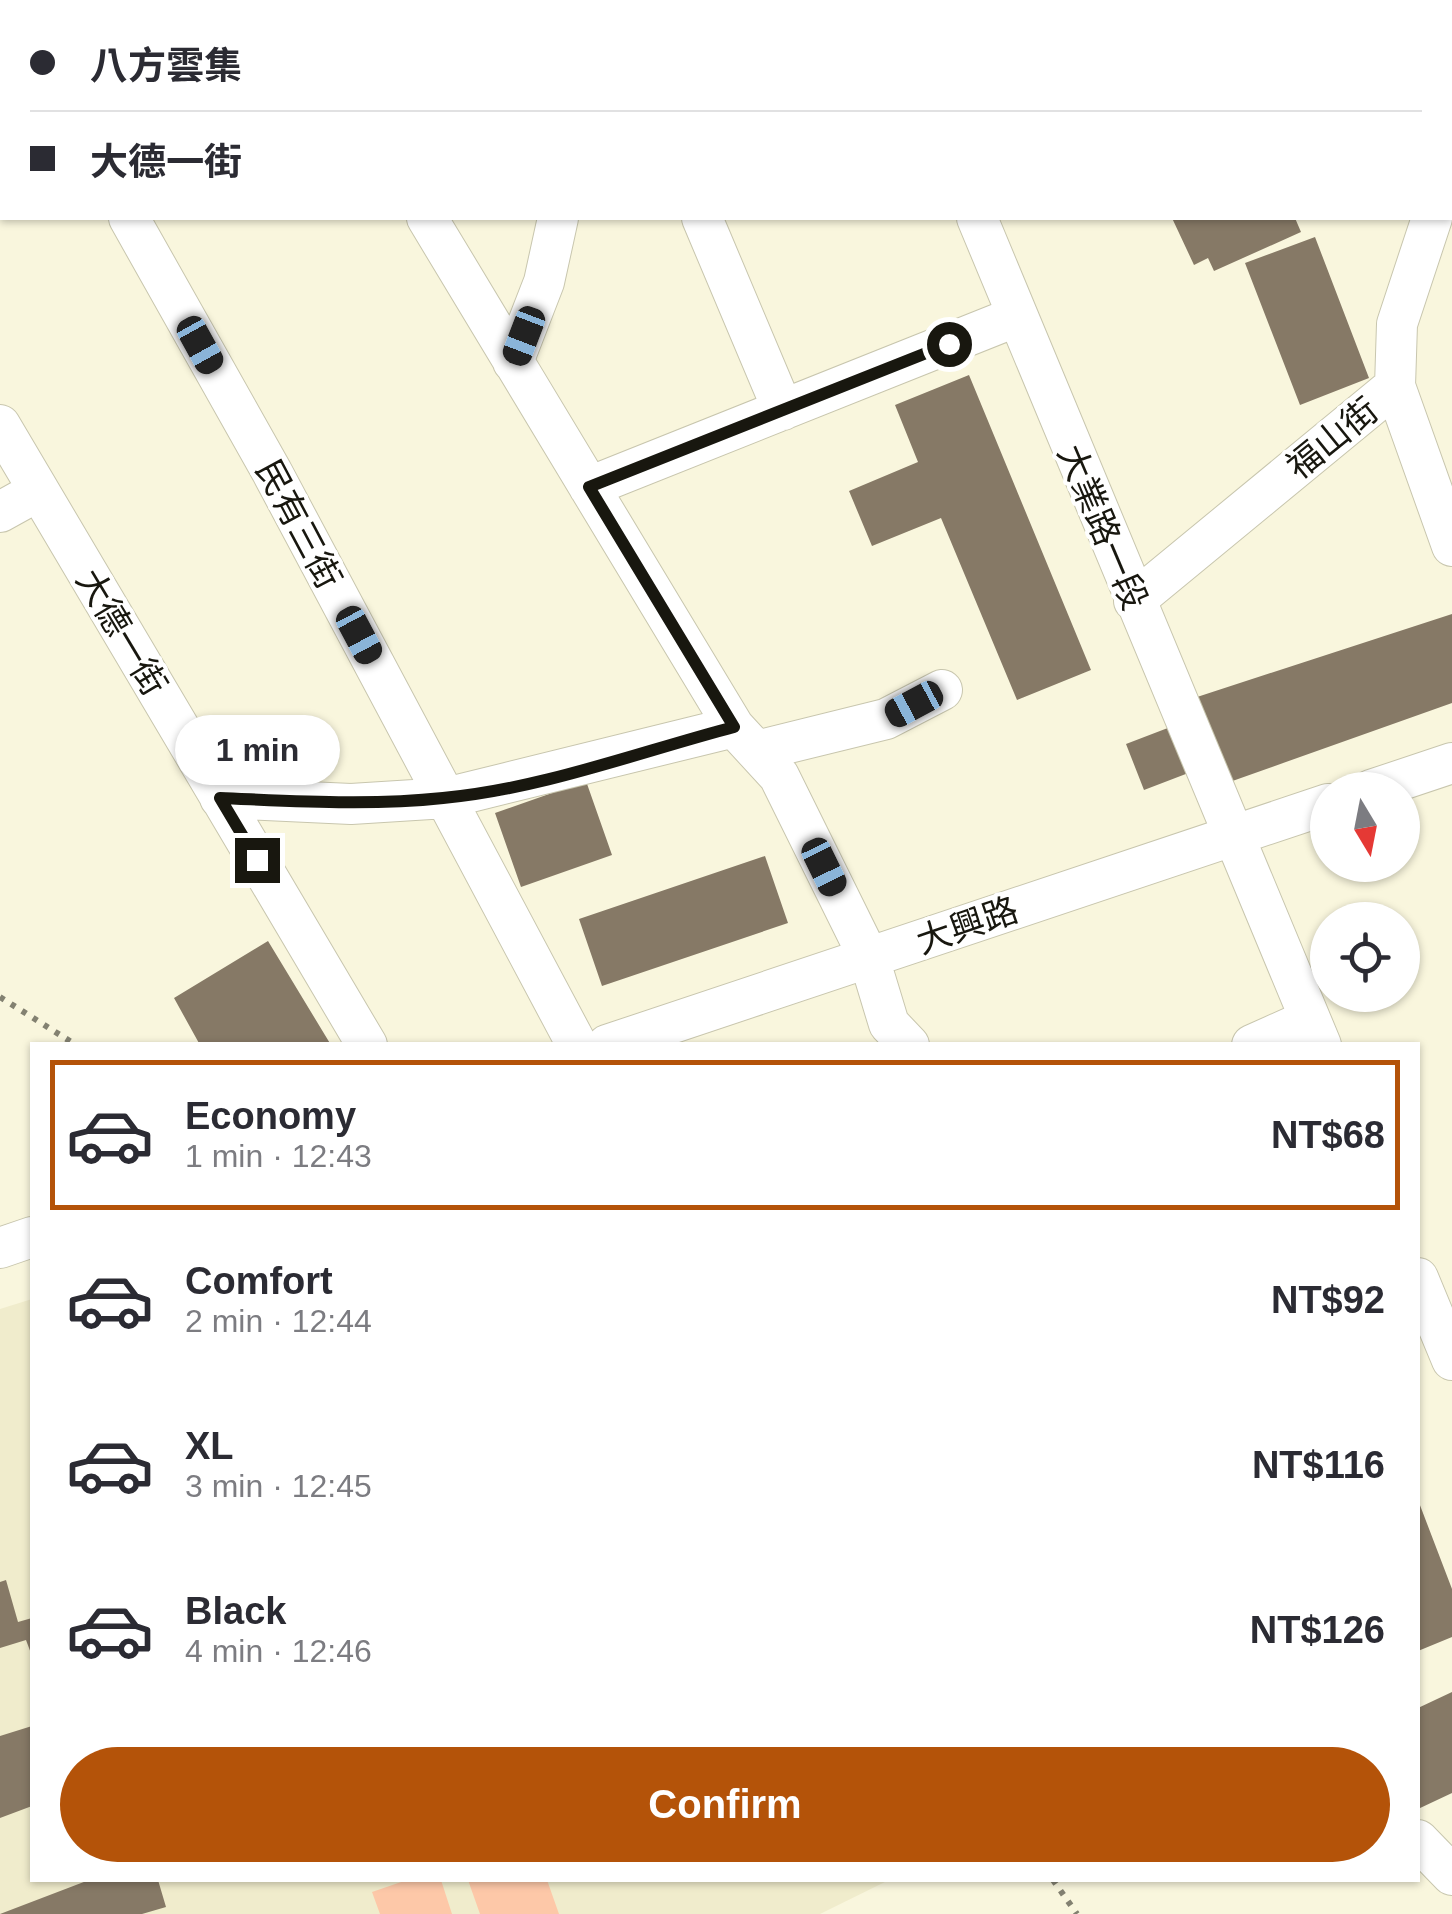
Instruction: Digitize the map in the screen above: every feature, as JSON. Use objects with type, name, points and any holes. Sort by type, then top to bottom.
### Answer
[{"type":"street","name":"民有三街","points":[[130,220],[575,1042]]},
{"type":"street","points":[[428,220],[745,739],[779,776],[868,958],[889,1024],[906,1042]]},
{"type":"street","points":[[513,362],[544,282],[558,220]]},
{"type":"street","points":[[703,220],[783,410]]},
{"type":"street","name":"大業路一段","points":[[977,220],[1315,1032]]},
{"type":"street","name":"福山街","points":[[1134,601],[1395,386],[1397,324],[1431,220]]},
{"type":"street","points":[[589,487],[1015,318]]},
{"type":"street","points":[[1395,386],[1452,546]]},
{"type":"street","name":"大德一街","points":[[0,425],[365,1042]]},
{"type":"street","points":[[0,512],[38,491]]},
{"type":"street","points":[[220,798],[351,804],[446,798],[745,739],[886,719],[942,690]]},
{"type":"street","points":[[1420,774],[1452,763]]},
{"type":"street","name":"大興路","points":[[616,1042],[1310,810]]},
{"type":"street","points":[[1267,1042],[1315,1032]]},
{"type":"street","points":[[0,1248],[30,1238]]},
{"type":"street","points":[[1420,1284],[1441,1348]]},
{"type":"street","points":[[1420,1842],[1452,1875]]},
{"type":"path","points":[[0,998],[71,1042]]},
{"type":"path","points":[[1054,1882],[1078,1914]]},
{"type":"shaded area","points":[[30,1300],[30,1882],[885,1882],[820,1914],[0,1914],[0,1309]]},
{"type":"shaded area","points":[[401,1882],[442,1882],[452,1914],[380,1914],[372,1892]]},
{"type":"shaded area","points":[[469,1882],[548,1882],[559,1914],[480,1914]]},
{"type":"building","points":[[1173,220],[1296,220],[1301,232],[1214,271],[1208,258],[1194,265]]},
{"type":"building","points":[[1315,237],[1369,378],[1300,405],[1245,263]]},
{"type":"building","points":[[969,375],[1091,670],[1017,700],[941,518],[872,546],[849,491],[918,462],[895,405]]},
{"type":"building","points":[[1452,614],[1452,703],[1224,784],[1194,698]]},
{"type":"building","points":[[1173,726],[1191,772],[1144,790],[1126,744]]},
{"type":"building","points":[[586,781],[612,855],[521,887],[495,813]]},
{"type":"building","points":[[765,856],[788,923],[602,986],[579,919]]},
{"type":"building","points":[[268,941],[329,1042],[198,1042],[174,998]]},
{"type":"building","points":[[1420,1505],[1452,1589],[1452,1637],[1420,1650]]},
{"type":"building","points":[[6,1580],[18,1622],[30,1619],[30,1651],[26,1640],[0,1648],[0,1582]]},
{"type":"building","points":[[1452,1692],[1452,1793],[1420,1808],[1420,1707]]},
{"type":"building","points":[[30,1727],[30,1807],[0,1818],[0,1736]]},
{"type":"building","points":[[84,1882],[159,1882],[166,1907],[142,1914],[0,1914]]},
{"type":"route","points":[[257,860],[220,798],[351,804],[446,798],[535,780],[734,727],[589,487],[949,344]]}]
